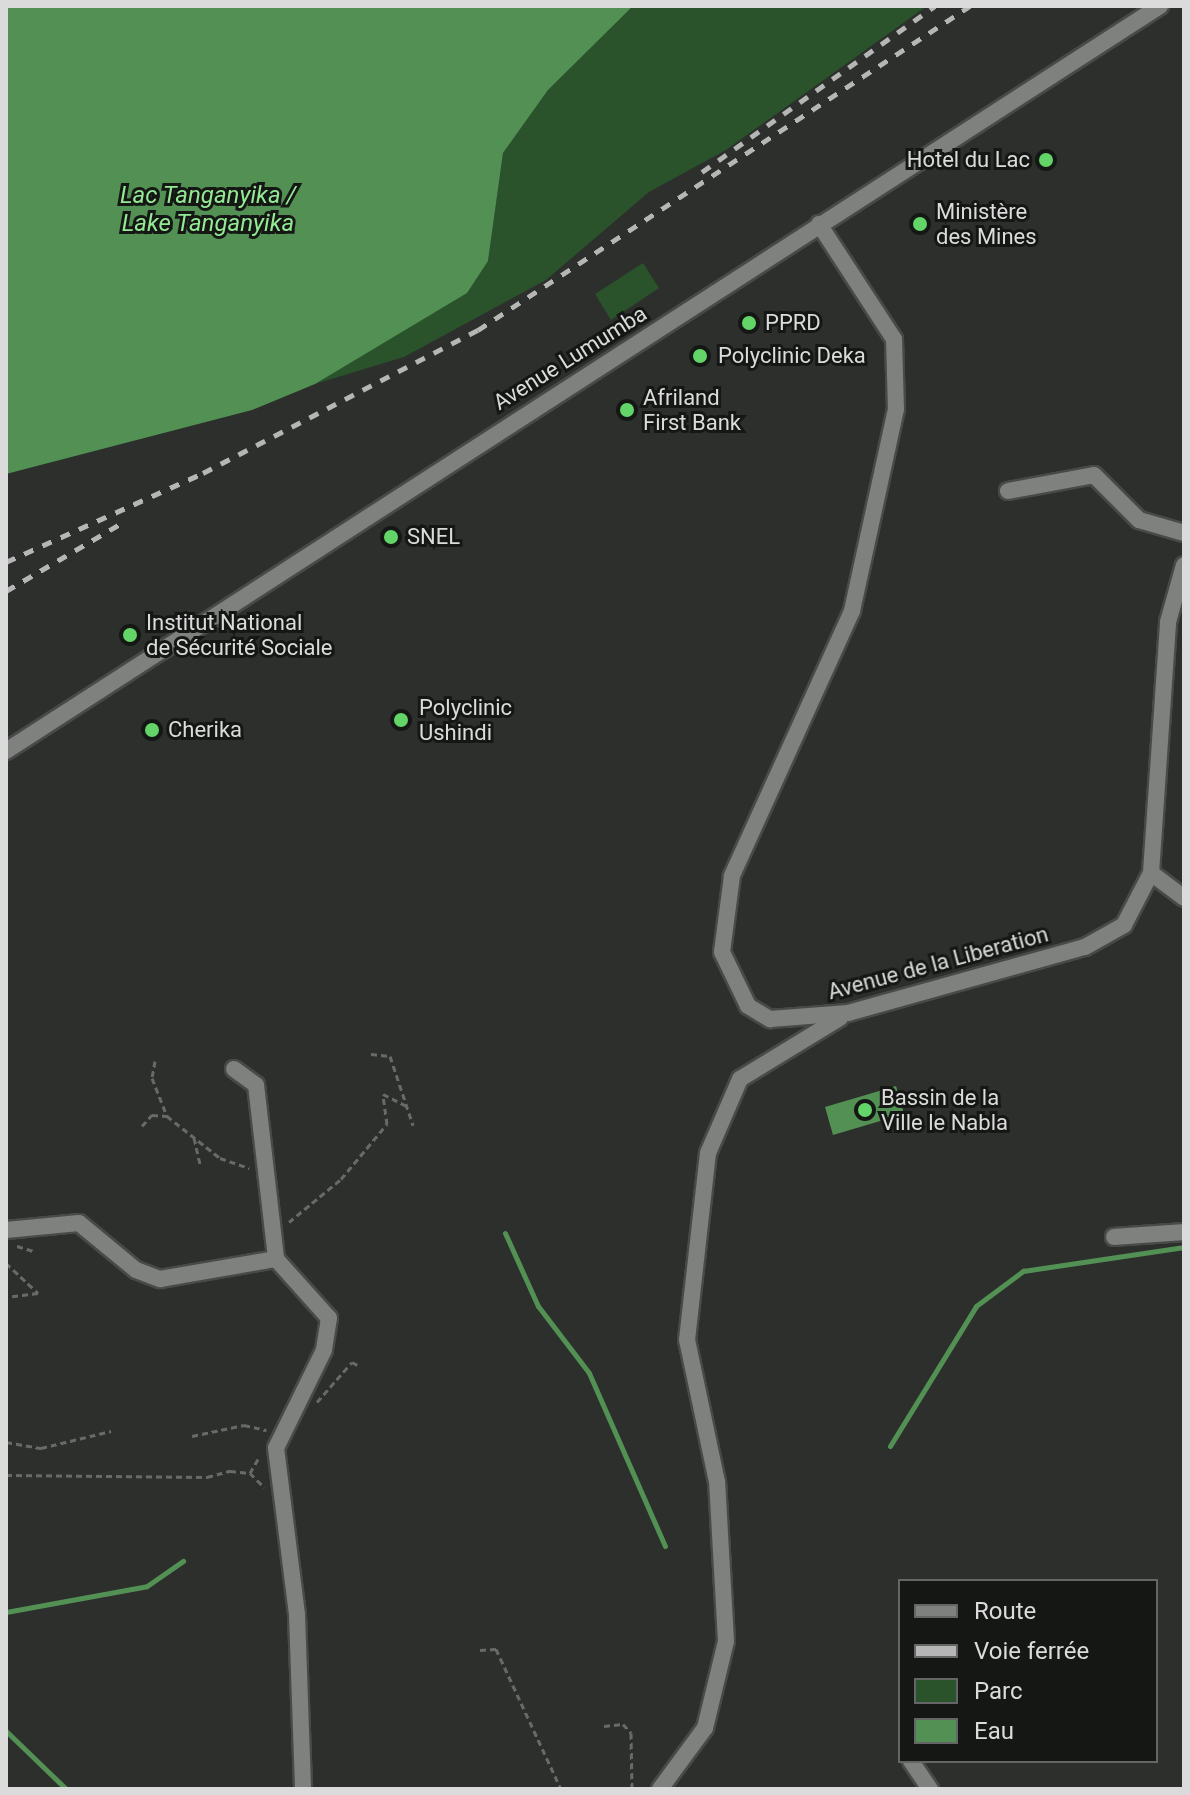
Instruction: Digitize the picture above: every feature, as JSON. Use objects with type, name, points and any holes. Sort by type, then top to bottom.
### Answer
[{"type":"street","name":"Avenue Lumumba","points":[[6,751],[1160,6]]},
{"type":"street","name":"Avenue de la Liberation","points":[[819,224],[885,321],[898,368],[889,455],[843,633],[732,876],[722,919],[722,952],[748,1006],[770,1019],[848,1013],[1104,939],[1131,915],[1151,873],[1168,622],[1184,565]]},
{"type":"street","points":[[1008,491],[1094,475],[1139,520],[1184,533]]},
{"type":"street","points":[[1151,873],[1184,898]]},
{"type":"street","points":[[660,1789],[705,1728],[726,1641],[717,1482],[687,1340],[708,1153],[740,1079],[848,1013]]},
{"type":"street","points":[[234,1069],[256,1085],[276,1259],[320,1302],[329,1334],[279,1434],[276,1471],[297,1615],[303,1789]]},
{"type":"street","points":[[6,1230],[79,1223],[136,1270],[160,1279],[276,1259]]},
{"type":"street","points":[[1114,1237],[1184,1232]]},
{"type":"street","points":[[912,1763],[930,1789]]},
{"type":"path","points":[[371,1054],[390,1056],[413,1125]]},
{"type":"path","points":[[155,1061],[152,1078],[167,1116],[194,1138],[268,1181]]},
{"type":"path","points":[[274,1232],[341,1179],[380,1133],[388,1116],[383,1094],[409,1107]]},
{"type":"path","points":[[142,1126],[152,1115],[167,1116]]},
{"type":"path","points":[[194,1138],[200,1165]]},
{"type":"path","points":[[6,1243],[33,1251]]},
{"type":"path","points":[[6,1263],[38,1293],[12,1296]]},
{"type":"path","points":[[308,1409],[352,1362],[361,1367]]},
{"type":"path","points":[[192,1436],[244,1425],[279,1434]]},
{"type":"path","points":[[6,1442],[41,1448],[111,1431]]},
{"type":"path","points":[[250,1473],[260,1456]]},
{"type":"path","points":[[6,1475],[250,1473],[272,1498]]},
{"type":"path","points":[[480,1650],[496,1649],[561,1789]]},
{"type":"path","points":[[604,1726],[623,1724],[631,1733],[632,1789]]},
{"type":"green space","points":[[633,6],[927,6],[726,150],[649,192],[546,280],[404,357],[315,384],[488,261],[503,153],[548,90]]},
{"type":"green space","points":[[643,263],[659,288],[611,320],[595,294]]},
{"type":"water","name":"Lac Tanganyika / Lake Tanganyika","points":[[6,6],[633,6],[548,90],[503,153],[488,261],[467,293],[315,384],[252,410],[6,474]]},
{"type":"water","name":"Bassin de la Ville le Nabla","points":[[896,1086],[904,1114],[833,1135],[825,1107]]},
{"type":"waterway","points":[[505,1233],[538,1306],[589,1373],[665,1546]]},
{"type":"waterway","points":[[890,1446],[976,1306],[1023,1271],[1184,1247]]},
{"type":"waterway","points":[[6,1612],[147,1586],[183,1561]]},
{"type":"waterway","points":[[6,1731],[66,1789]]},
{"type":"railway","points":[[702,172],[935,6]]},
{"type":"railway","points":[[6,562],[203,473],[478,330],[970,6]]},
{"type":"railway","points":[[6,591],[120,524]]},
{"type":"place","name":"Hotel du Lac","points":[[1046,160]]},
{"type":"place","name":"Ministère des Mines","points":[[920,224]]},
{"type":"place","name":"PPRD","points":[[749,323]]},
{"type":"place","name":"Polyclinic Deka","points":[[700,356]]},
{"type":"place","name":"Afriland First Bank","points":[[627,410]]},
{"type":"place","name":"SNEL","points":[[391,537]]},
{"type":"place","name":"Institut National de Sécurité Sociale","points":[[130,635]]},
{"type":"place","name":"Polyclinic Ushindi","points":[[401,720]]},
{"type":"place","name":"Cherika","points":[[152,730]]},
{"type":"place","name":"Bassin de la Ville le Nabla","points":[[865,1110]]}]
